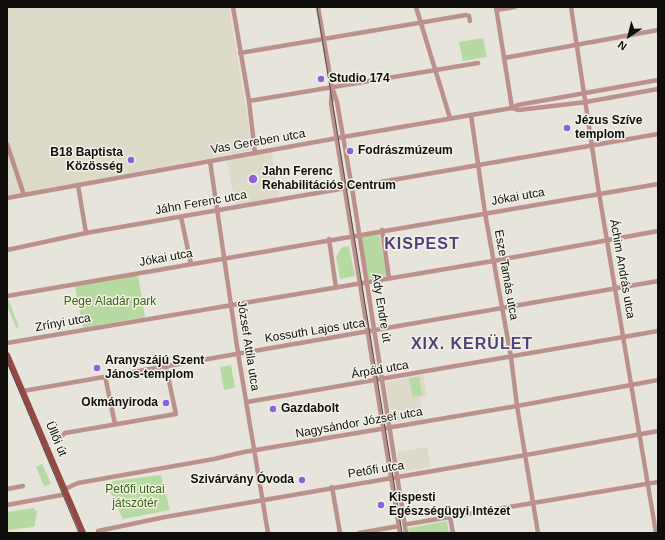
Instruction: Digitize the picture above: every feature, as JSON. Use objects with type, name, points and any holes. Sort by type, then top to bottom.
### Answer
[{"type":"main road","name":"Üllői út","points":[[7,354],[83,533]]},
{"type":"street","points":[[233,7],[249,101],[255,153]]},
{"type":"street","points":[[416,7],[450,118]]},
{"type":"street","points":[[512,108],[496,9],[516,7]]},
{"type":"street","name":"Áchim András utca","points":[[571,7],[599,193],[657,533]]},
{"type":"street","name":"Ady Endre út","points":[[318,8],[332,87],[337,102],[352,188],[406,533]]},
{"type":"street","points":[[240,53],[468,15],[470,21]]},
{"type":"street","points":[[504,58],[658,30]]},
{"type":"street","points":[[249,101],[478,63]]},
{"type":"street","name":"Vas Gereben utca","points":[[7,198],[512,108],[518,105],[585,92],[658,80]]},
{"type":"street","name":"Ady Endre út","points":[[332,87],[331,104],[400,533]]},
{"type":"street","name":"Vas Gereben utca","points":[[512,108],[519,110],[586,102],[658,89]]},
{"type":"street","name":"Esze Tamás utca","points":[[471,115],[485,213],[511,357],[517,406],[538,533]]},
{"type":"street","name":"Jáhn Ferenc utca","points":[[7,250],[86,233],[478,166],[592,144],[658,134]]},
{"type":"street","points":[[7,144],[24,195]]},
{"type":"street","name":"József Attila utca","points":[[210,161],[238,353],[256,451],[268,533]]},
{"type":"street","name":"Jókai utca","points":[[7,296],[358,234],[658,184]]},
{"type":"street","points":[[78,186],[86,233]]},
{"type":"street","points":[[181,217],[191,264]]},
{"type":"street","points":[[382,230],[389,278],[658,231]]},
{"type":"street","points":[[329,239],[336,288]]},
{"type":"street","name":"Zrínyi utca","points":[[7,343],[389,278]]},
{"type":"street","name":"Kossuth Lajos utca","points":[[23,391],[166,367],[238,353],[368,333],[658,281]]},
{"type":"street","name":"Árpád utca","points":[[247,402],[382,380],[658,331]]},
{"type":"street","points":[[62,435],[65,433],[176,414],[166,367]]},
{"type":"street","points":[[106,376],[115,424]]},
{"type":"street","name":"Nagysándor József utca","points":[[7,505],[66,491],[78,483],[658,380]]},
{"type":"street","name":"Petőfi utca","points":[[98,531],[264,499],[526,455],[658,431]]},
{"type":"street","points":[[408,524],[658,482]]},
{"type":"street","points":[[7,489],[23,486]]},
{"type":"street","points":[[332,487],[340,533]]},
{"type":"street","points":[[450,517],[453,533]]},
{"type":"street","points":[[359,533],[399,526]]},
{"type":"shaded area","points":[[7,7],[229,7],[253,150],[7,196]]},
{"type":"shaded area","name":"Jahn Ferenc Rehabilitációs Centrum","points":[[271,150],[280,200],[236,207],[226,158]]},
{"type":"shaded area","points":[[423,375],[427,396],[420,398],[423,418],[392,423],[386,382]]},
{"type":"shaded area","points":[[427,447],[431,467],[400,472],[397,452]]},
{"type":"green space","points":[[483,38],[487,57],[463,61],[459,42]]},
{"type":"green space","points":[[379,233],[387,276],[367,279],[360,236]]},
{"type":"green space","points":[[349,246],[355,276],[340,279],[336,257],[342,247]]},
{"type":"green space","name":"Pege Aladár park","points":[[138,275],[145,317],[83,328],[75,286]]},
{"type":"green space","points":[[9,301],[19,327],[16,328],[7,305],[7,302]]},
{"type":"green space","points":[[231,365],[235,388],[224,390],[220,367]]},
{"type":"green space","points":[[419,377],[422,395],[413,397],[409,378]]},
{"type":"green space","points":[[42,464],[51,484],[44,486],[36,467]]},
{"type":"green space","name":"Petőfi utcai játszótér","points":[[161,475],[170,510],[123,519],[109,489],[110,483],[114,481]]},
{"type":"green space","points":[[34,508],[37,512],[34,527],[7,530],[7,512]]},
{"type":"green space","points":[[447,521],[449,533],[409,533],[408,528]]},
{"type":"tram line","points":[[317,7],[402,533]]},
{"type":"tram line","points":[[7,362],[79,533]]},
{"type":"place","name":"Studio 174","points":[[321,79]]},
{"type":"place","name":"Jézus Szíve templom","points":[[567,128]]},
{"type":"place","name":"Fodrászmúzeum","points":[[350,151]]},
{"type":"place","name":"B18 Baptista Közösség","points":[[131,160]]},
{"type":"place","name":"Jahn Ferenc Rehabilitációs Centrum","points":[[253,179]]},
{"type":"place","name":"Aranyszájú Szent János-templom","points":[[97,368]]},
{"type":"place","name":"Okmányiroda","points":[[166,403]]},
{"type":"place","name":"Gazdabolt","points":[[273,409]]},
{"type":"place","name":"Szivárvány Óvoda","points":[[302,480]]},
{"type":"place","name":"Kispesti Egészségügyi Intézet","points":[[381,505]]},
{"type":"district","name":"KISPEST","points":[[422,245]]},
{"type":"district","name":"XIX. KERÜLET","points":[[472,345]]}]
